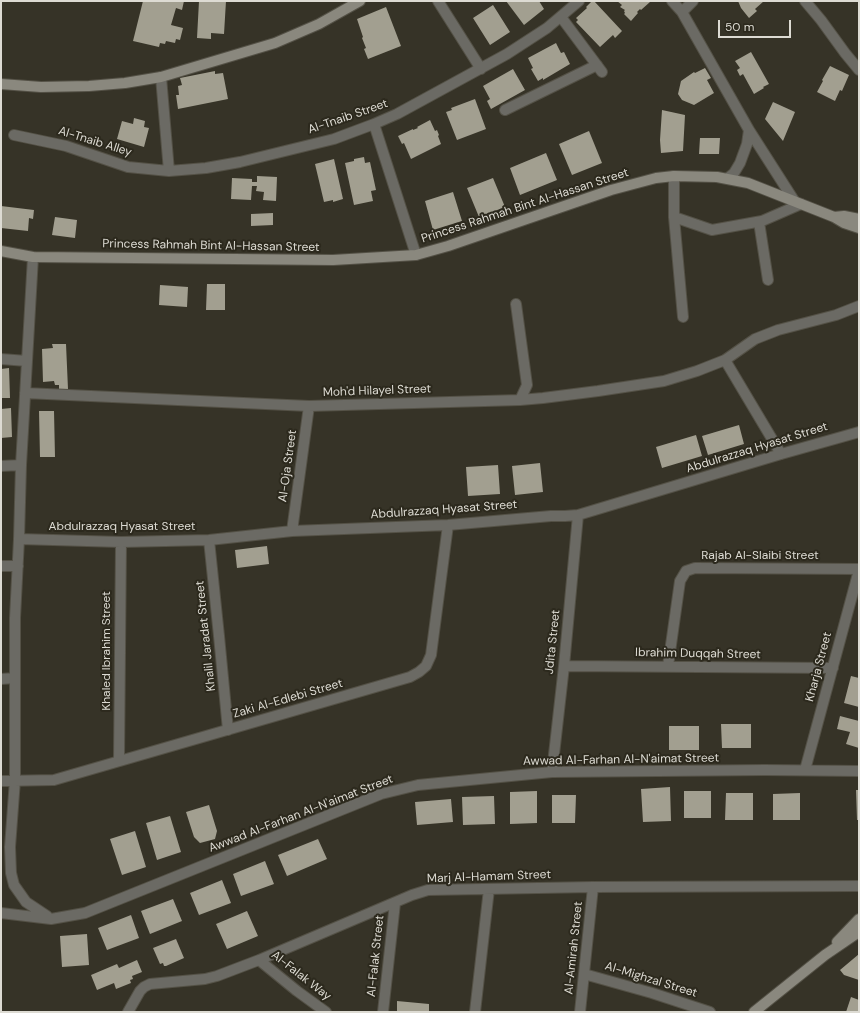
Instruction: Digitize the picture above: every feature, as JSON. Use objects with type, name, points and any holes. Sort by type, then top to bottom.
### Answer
[{"type":"street","points":[[1,84],[41,87],[89,86],[125,83],[161,77],[275,42],[319,24],[360,1]]},
{"type":"street","points":[[438,1],[481,69]]},
{"type":"street","name":"Al-Tnaib Street","points":[[169,171],[206,168],[240,162],[334,139],[374,124],[404,110],[481,69],[530,40],[561,17],[579,1]]},
{"type":"street","points":[[672,1],[682,12],[749,130],[798,203],[758,222],[712,230],[674,217]]},
{"type":"street","points":[[682,12],[693,1]]},
{"type":"street","points":[[805,1],[822,20],[859,70]]},
{"type":"street","points":[[505,110],[600,68],[561,17]]},
{"type":"street","points":[[161,77],[169,171]]},
{"type":"street","points":[[374,124],[416,254]]},
{"type":"street","points":[[728,178],[734,173],[740,163],[747,144],[749,130]]},
{"type":"street","name":"Al-Tnaib Alley","points":[[14,135],[66,146],[128,167],[169,171]]},
{"type":"street","points":[[674,176],[674,217],[682,317]]},
{"type":"street","name":"Princess Rahmah Bint Al-Hassan Street","points":[[1,251],[33,257],[333,260],[416,254],[448,246],[611,190],[656,178],[674,176],[728,178],[748,182],[859,228]]},
{"type":"street","name":"Princess Rahmah Bint Al-Hassan Street","points":[[834,217],[844,216],[859,219]]},
{"type":"street","points":[[758,222],[768,280]]},
{"type":"street","points":[[33,257],[21,464],[20,539],[15,618],[15,780],[10,847],[11,873],[14,884],[26,902],[51,919]]},
{"type":"street","points":[[516,304],[527,385],[520,400]]},
{"type":"street","name":"Moh'd Hilayel Street","points":[[24,392],[310,406],[520,400],[598,391],[664,380],[697,371],[725,360],[756,339],[778,330],[836,315],[859,306]]},
{"type":"street","points":[[1,359],[27,361]]},
{"type":"street","points":[[725,360],[781,454]]},
{"type":"street","name":"Al-Oja Street","points":[[292,531],[310,406]]},
{"type":"street","name":"Abdulrazzaq Hyasat Street","points":[[20,539],[121,542],[209,540],[292,531],[448,525],[564,516],[578,514],[859,432]]},
{"type":"street","points":[[1,466],[21,464]]},
{"type":"street","name":"Jdita Street","points":[[552,772],[564,666],[578,514]]},
{"type":"street","name":"Zaki Al-Edlebi Street","points":[[1,781],[54,780],[410,677],[420,672],[426,666],[434,641],[448,525]]},
{"type":"street","name":"Khalil Jaradat Street","points":[[209,540],[220,636],[228,730]]},
{"type":"street","name":"Khaled Ibrahim Street","points":[[119,760],[121,542]]},
{"type":"street","points":[[1,566],[18,566]]},
{"type":"street","name":"Rajab Al-Slaibi Street","points":[[668,666],[680,581],[686,571],[695,568],[859,569]]},
{"type":"street","name":"Kharja Street","points":[[805,770],[859,569]]},
{"type":"street","name":"Ibrahim Duqqah Street","points":[[564,666],[832,668]]},
{"type":"street","points":[[1,679],[15,678]]},
{"type":"street","name":"Awwad Al-Farhan Al-N'aimat Street","points":[[1,913],[51,919],[85,913],[381,794],[418,785],[552,772],[765,770],[859,771]]},
{"type":"street","name":"Marj Al-Hamam Street","points":[[128,1012],[140,991],[150,984],[205,978],[259,960],[412,895],[428,890],[593,887],[859,886]]},
{"type":"street","name":"Al-Amirah Street","points":[[580,1012],[593,887]]},
{"type":"street","points":[[475,1012],[489,889]]},
{"type":"street","name":"Al-Falak Street","points":[[383,1012],[395,903]]},
{"type":"street","points":[[825,955],[859,919]]},
{"type":"street","points":[[754,1012],[825,955],[859,932]]},
{"type":"street","name":"Al-Falak Way","points":[[259,960],[326,1012]]},
{"type":"street","name":"Al-Mighzal Street","points":[[584,974],[652,993],[710,1012]]},
{"type":"building","points":[[143,1],[184,1],[182,10],[176,8],[171,25],[183,28],[180,40],[176,39],[175,43],[166,41],[165,44],[160,43],[159,47],[133,41]]},
{"type":"building","points":[[199,1],[226,1],[224,34],[211,33],[211,39],[197,38]]},
{"type":"building","points":[[506,1],[539,1],[544,9],[524,25]]},
{"type":"building","points":[[592,1],[594,1],[622,31],[615,38],[613,35],[600,47],[576,22],[578,20],[576,18]]},
{"type":"building","points":[[617,1],[650,2],[637,12],[638,13],[631,21],[624,14],[625,10],[620,7],[622,5]]},
{"type":"building","points":[[738,1],[764,1],[755,9],[757,11],[749,18],[741,8]]},
{"type":"building","points":[[493,5],[510,32],[490,45],[473,18]]},
{"type":"building","points":[[386,7],[401,46],[368,59],[364,49],[366,48],[357,19]]},
{"type":"building","points":[[556,43],[561,53],[564,52],[570,64],[543,80],[543,78],[538,81],[531,69],[533,68],[528,58]]},
{"type":"building","points":[[751,52],[769,84],[754,94],[743,74],[740,76],[737,70],[740,68],[735,61]]},
{"type":"building","points":[[830,66],[849,75],[842,91],[840,90],[835,101],[817,92]]},
{"type":"building","points":[[705,68],[711,78],[707,80],[714,93],[694,105],[682,100],[678,94],[681,81],[694,72],[695,73]]},
{"type":"building","points":[[513,69],[525,90],[491,109],[487,101],[490,99],[483,86]]},
{"type":"building","points":[[215,71],[215,74],[223,73],[228,99],[178,109],[176,95],[179,95],[178,86],[182,85],[180,78]]},
{"type":"building","points":[[475,99],[486,129],[457,140],[446,112],[452,110],[451,108]]},
{"type":"building","points":[[773,102],[795,112],[783,141],[765,119]]},
{"type":"building","points":[[662,110],[685,115],[683,151],[661,153],[660,140]]},
{"type":"building","points":[[134,118],[145,121],[144,127],[149,128],[144,147],[117,139],[122,121],[133,124]]},
{"type":"building","points":[[430,120],[435,131],[437,130],[441,144],[411,159],[404,143],[402,144],[398,136],[418,128],[417,127]]},
{"type":"building","points":[[589,131],[602,163],[572,175],[559,144]]},
{"type":"building","points":[[700,138],[720,138],[719,154],[699,154]]},
{"type":"building","points":[[546,153],[557,180],[520,195],[510,168]]},
{"type":"building","points":[[364,157],[365,163],[370,162],[376,190],[371,191],[373,201],[354,205],[345,163]]},
{"type":"building","points":[[334,159],[343,199],[333,202],[333,200],[324,202],[315,164]]},
{"type":"building","points":[[257,176],[277,177],[276,201],[263,200],[264,192],[256,191],[257,186],[252,186],[251,200],[231,199],[232,178],[252,179],[252,182],[257,182]]},
{"type":"building","points":[[493,178],[505,207],[479,217],[467,188]]},
{"type":"building","points":[[453,192],[462,221],[433,230],[425,201]]},
{"type":"building","points":[[1,206],[34,210],[33,219],[29,218],[28,231],[1,228]]},
{"type":"building","points":[[273,213],[273,225],[251,226],[251,214]]},
{"type":"building","points":[[55,217],[77,220],[75,238],[52,235]]},
{"type":"building","points":[[207,284],[225,284],[225,310],[206,310]]},
{"type":"building","points":[[160,285],[188,287],[187,307],[159,305]]},
{"type":"building","points":[[52,344],[66,344],[68,389],[59,389],[59,385],[55,385],[54,381],[43,382],[42,349],[53,348]]},
{"type":"building","points":[[9,368],[10,398],[1,398],[1,369]]},
{"type":"building","points":[[11,408],[12,437],[1,438],[1,409]]},
{"type":"building","points":[[39,411],[54,411],[55,457],[40,457]]},
{"type":"building","points":[[739,425],[744,444],[708,455],[702,436]]},
{"type":"building","points":[[696,435],[702,456],[662,468],[656,447]]},
{"type":"building","points":[[540,463],[543,492],[515,495],[512,466]]},
{"type":"building","points":[[498,465],[500,494],[468,496],[466,467]]},
{"type":"building","points":[[267,546],[269,564],[237,568],[235,550]]},
{"type":"building","points":[[851,676],[859,678],[859,707],[844,703]]},
{"type":"building","points":[[840,716],[859,721],[859,748],[846,744],[850,732],[837,729]]},
{"type":"building","points":[[721,724],[751,724],[751,748],[722,748]]},
{"type":"building","points":[[669,726],[699,726],[699,750],[669,750]]},
{"type":"building","points":[[670,787],[671,821],[643,822],[641,789]]},
{"type":"building","points":[[856,790],[859,790],[859,820],[857,820]]},
{"type":"building","points":[[537,791],[537,823],[510,824],[510,792]]},
{"type":"building","points":[[684,791],[711,791],[711,818],[684,818]]},
{"type":"building","points":[[726,793],[753,793],[753,820],[725,820]]},
{"type":"building","points":[[800,793],[800,820],[773,820],[773,794]]},
{"type":"building","points":[[552,795],[576,795],[575,823],[552,823]]},
{"type":"building","points":[[494,796],[495,824],[463,825],[462,797]]},
{"type":"building","points":[[451,799],[453,822],[417,825],[415,802]]},
{"type":"building","points":[[209,805],[217,831],[215,839],[200,843],[194,837],[186,812]]},
{"type":"building","points":[[170,816],[181,852],[157,860],[146,823]]},
{"type":"building","points":[[135,831],[146,867],[122,875],[110,839]]},
{"type":"building","points":[[318,839],[327,859],[287,876],[278,855]]},
{"type":"building","points":[[265,861],[274,884],[241,896],[233,874]]},
{"type":"building","points":[[222,880],[231,903],[199,915],[190,893]]},
{"type":"building","points":[[173,899],[182,921],[150,934],[141,911]]},
{"type":"building","points":[[247,911],[258,936],[227,949],[216,924]]},
{"type":"building","points":[[131,915],[139,938],[107,950],[98,928]]},
{"type":"building","points":[[87,934],[89,965],[62,967],[60,936]]},
{"type":"building","points":[[176,939],[184,958],[166,966],[164,966],[163,963],[160,964],[153,948]]},
{"type":"building","points":[[859,954],[859,980],[844,975],[840,970]]},
{"type":"building","points":[[137,960],[142,972],[132,976],[133,979],[130,980],[131,983],[116,989],[114,983],[97,990],[91,975],[117,964],[119,968]]},
{"type":"building","points":[[851,997],[859,1000],[859,1012],[846,1012]]},
{"type":"building","points":[[397,1001],[429,1004],[429,1012],[397,1012]]}]
